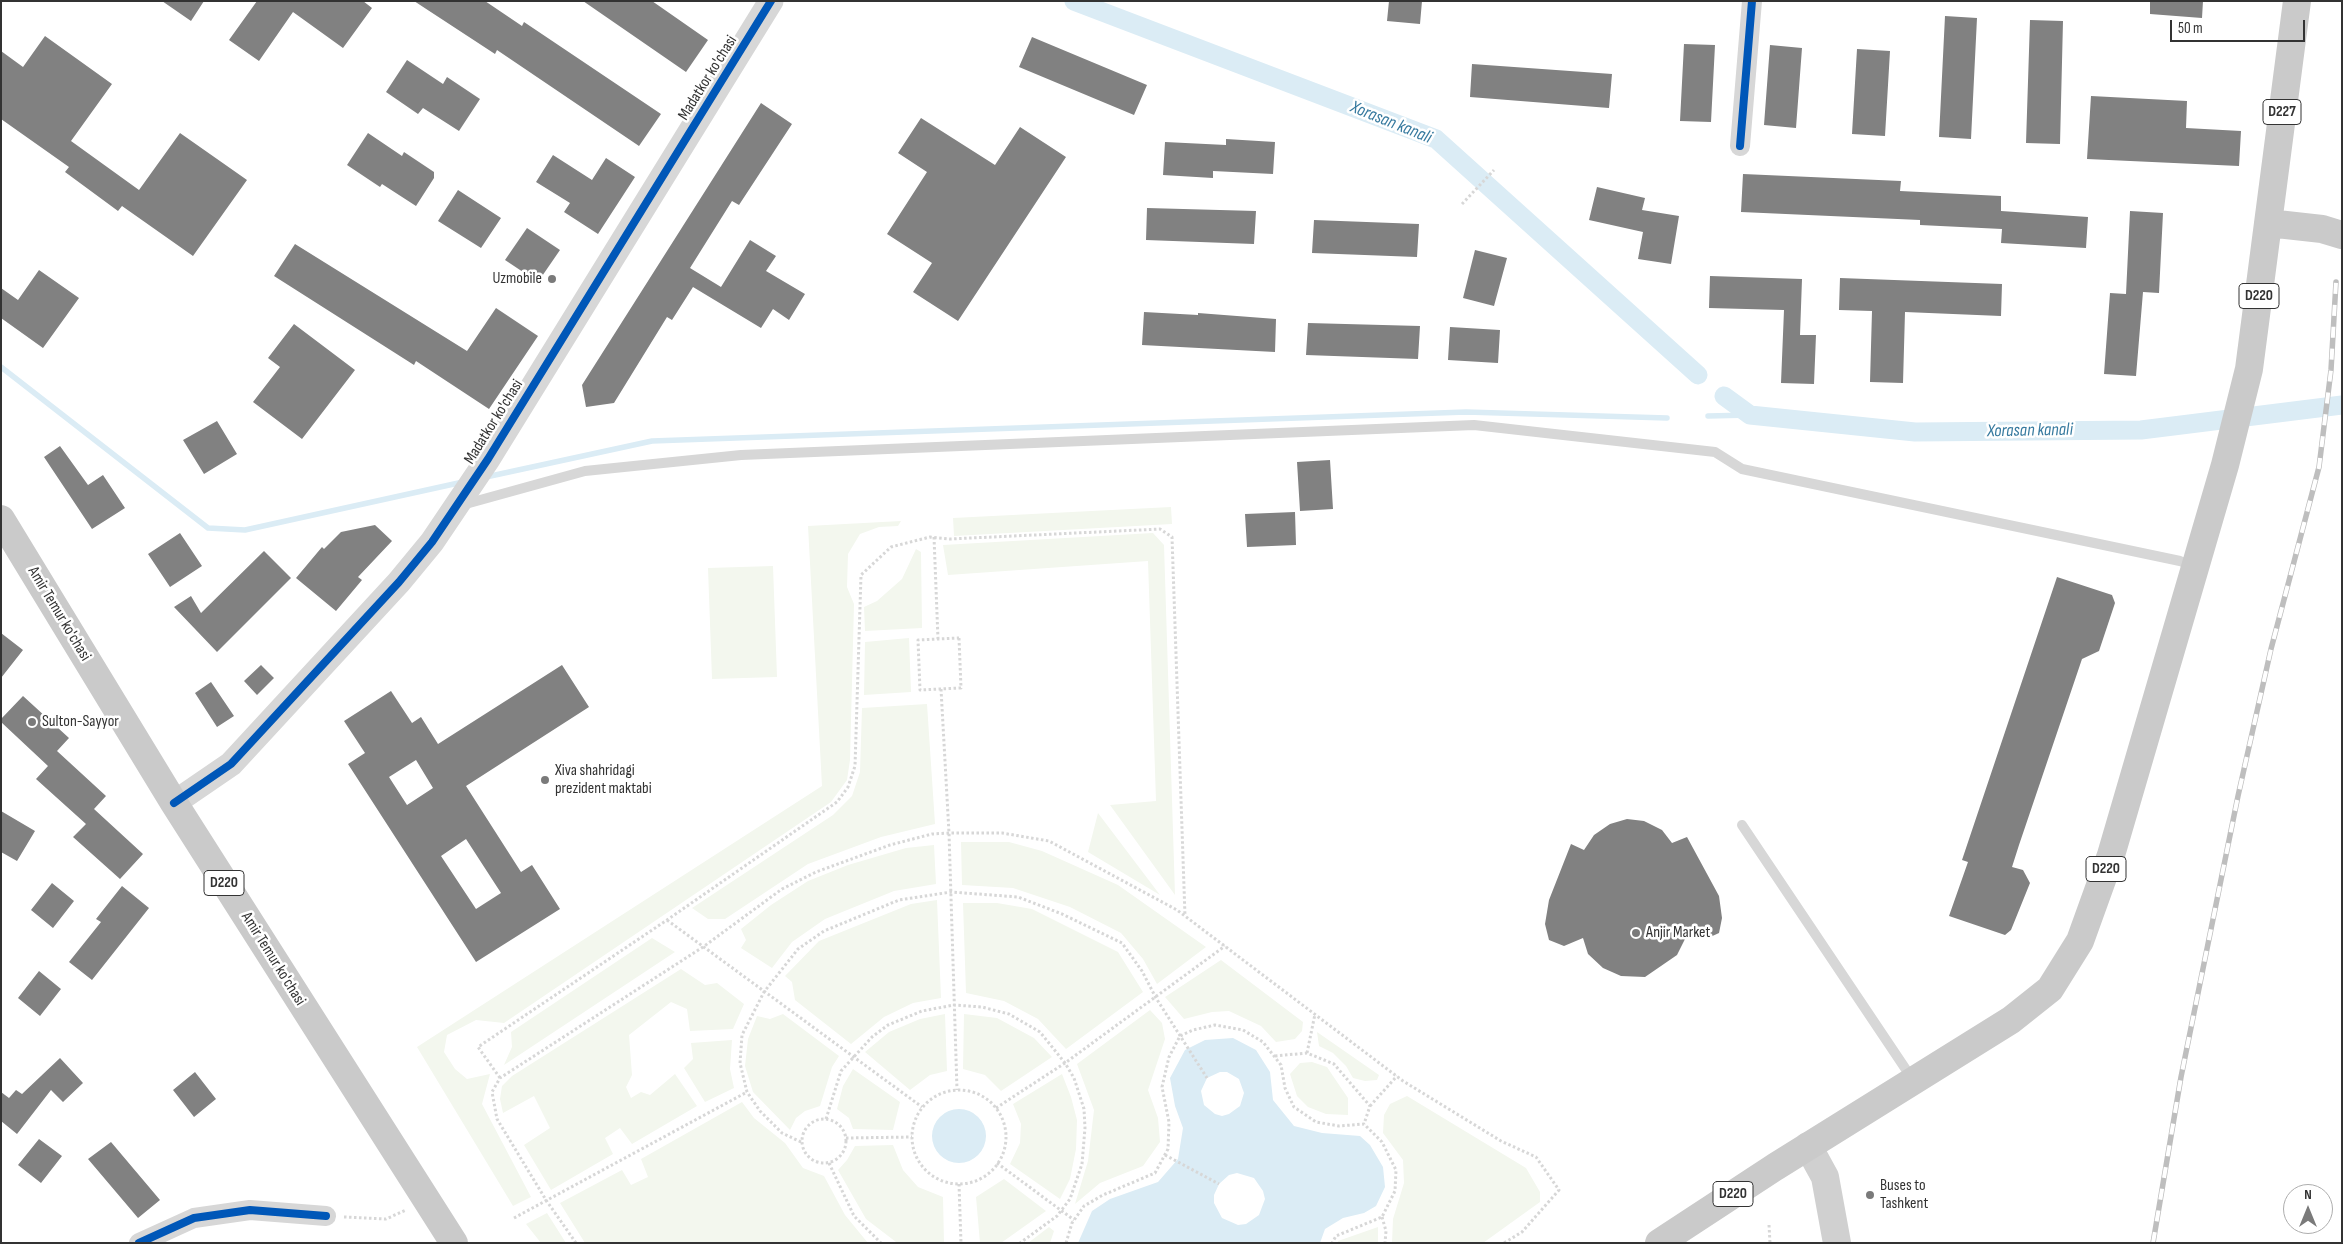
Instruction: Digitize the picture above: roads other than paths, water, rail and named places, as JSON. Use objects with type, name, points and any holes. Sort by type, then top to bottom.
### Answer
[{"type":"main road","name":"D227","points":[[2268,223],[2294,8]]},
{"type":"main road","points":[[2268,223],[2322,229],[2342,235]]},
{"type":"main road","name":"D220","points":[[1659,1243],[1808,1146],[2011,1020],[2050,990],[2080,941],[2111,855],[2225,465],[2249,369],[2268,223]]},
{"type":"main road","name":"Amir Temur ko'chasi","points":[[1,519],[174,803],[454,1243]]},
{"type":"main road","points":[[1808,1146],[1825,1177],[1837,1243]]},
{"type":"street","name":"Madatkor ko'chasi","points":[[174,803],[231,764],[399,582],[432,542],[488,458],[771,1]]},
{"type":"street","points":[[1740,146],[1752,1]]},
{"type":"street","points":[[138,1243],[194,1218],[250,1210],[326,1216]]},
{"type":"lane","points":[[460,502],[585,471],[741,455],[1474,426],[1714,452],[1742,469],[2180,561],[2195,567]]},
{"type":"lane","points":[[1742,825],[1914,1080]]},
{"type":"waterway","name":"Xorasan kanali","points":[[1074,1],[1436,139],[1698,375]]},
{"type":"waterway","points":[[1,367],[208,528],[245,530],[463,482]]},
{"type":"waterway","name":"Xorasan kanali","points":[[1724,396],[1750,415],[1915,432],[2141,430],[2342,405]]},
{"type":"waterway","points":[[486,477],[652,441],[1466,412],[1667,418]]},
{"type":"waterway","points":[[1708,416],[1750,415]]},
{"type":"railway","points":[[2153,1243],[2181,1077],[2238,796],[2271,649],[2319,467],[2331,370],[2336,282]]},
{"type":"place","name":"Uzmobile","points":[[552,279]]},
{"type":"place","name":"Sulton-Sayyor","points":[[32,722]]},
{"type":"place","name":"Xiva shahridagi prezident maktabi","points":[[545,780]]},
{"type":"place","name":"Anjir Market","points":[[1636,933]]},
{"type":"place","name":"Buses to Tashkent","points":[[1870,1195]]}]
